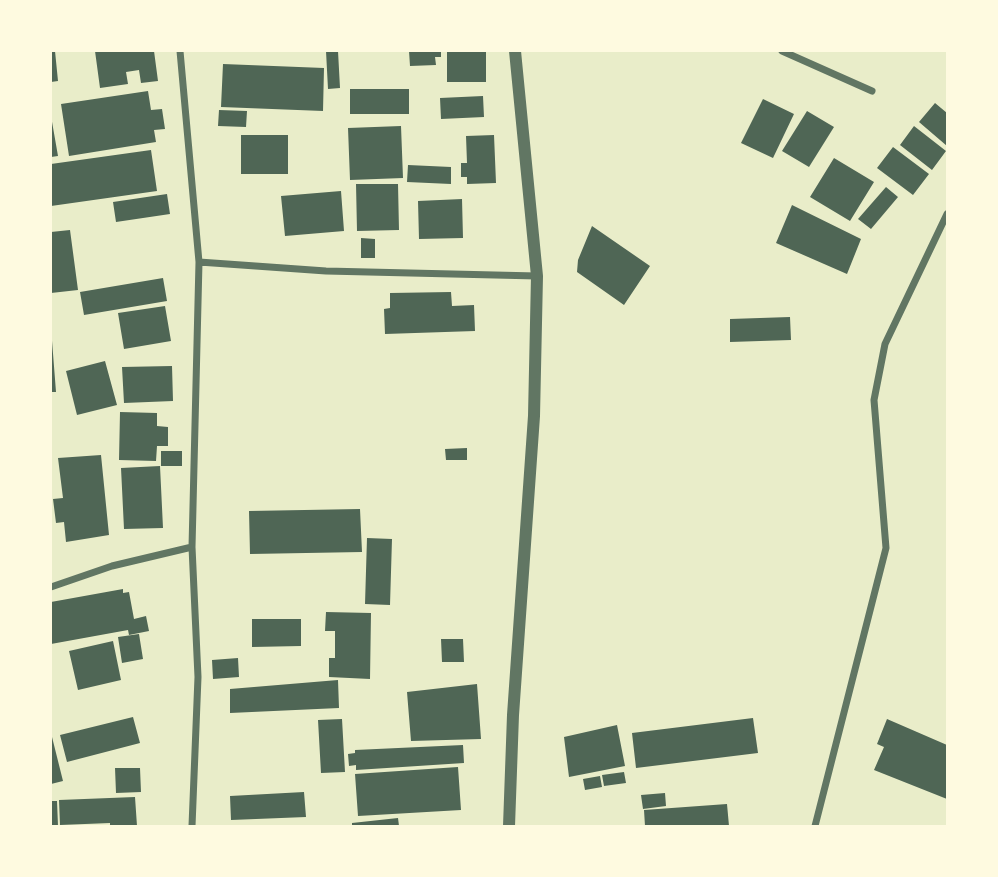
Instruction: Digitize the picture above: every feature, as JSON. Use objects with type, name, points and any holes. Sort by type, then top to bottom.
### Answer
[{"type":"street","points":[[180,51],[199,262],[192,547],[198,677],[192,826]]},
{"type":"street","points":[[509,826],[513,715],[534,416],[537,276],[515,51]]},
{"type":"street","points":[[782,51],[872,92]]},
{"type":"street","points":[[815,826],[886,548],[874,400],[885,344],[947,214]]},
{"type":"street","points":[[199,262],[326,271],[537,276]]},
{"type":"street","points":[[51,587],[112,566],[192,547]]},
{"type":"building","points":[[51,51],[55,51],[58,81],[51,82]]},
{"type":"building","points":[[95,51],[154,51],[158,81],[141,83],[139,70],[126,72],[128,84],[100,88]]},
{"type":"building","points":[[326,51],[338,51],[340,88],[328,89]]},
{"type":"building","points":[[409,51],[441,51],[441,57],[435,57],[436,65],[410,66]]},
{"type":"building","points":[[447,51],[486,51],[486,82],[447,82]]},
{"type":"building","points":[[223,64],[324,68],[323,111],[221,107]]},
{"type":"building","points":[[350,89],[409,89],[409,114],[350,114]]},
{"type":"building","points":[[148,91],[151,110],[162,109],[165,129],[154,130],[156,142],[69,156],[61,104]]},
{"type":"building","points":[[483,96],[484,117],[441,119],[440,98]]},
{"type":"building","points":[[763,99],[794,114],[773,158],[741,143]]},
{"type":"building","points":[[935,103],[947,113],[947,146],[919,122]]},
{"type":"building","points":[[219,110],[247,111],[246,127],[218,126]]},
{"type":"building","points":[[807,111],[834,127],[809,167],[782,151]]},
{"type":"building","points":[[51,116],[58,156],[51,157]]},
{"type":"building","points":[[401,126],[403,178],[350,180],[348,128]]},
{"type":"building","points":[[914,126],[946,151],[932,170],[900,145]]},
{"type":"building","points":[[241,135],[288,135],[288,174],[241,174]]},
{"type":"building","points":[[494,135],[496,183],[467,184],[467,177],[461,177],[461,163],[467,163],[466,136]]},
{"type":"building","points":[[893,147],[929,174],[913,195],[877,168]]},
{"type":"building","points":[[151,150],[157,191],[51,206],[51,164]]},
{"type":"building","points":[[834,158],[874,182],[850,221],[810,197]]},
{"type":"building","points":[[408,165],[451,167],[451,184],[407,182]]},
{"type":"building","points":[[356,184],[398,184],[399,230],[357,231]]},
{"type":"building","points":[[886,187],[898,197],[871,229],[858,219]]},
{"type":"building","points":[[341,191],[344,231],[285,236],[281,196]]},
{"type":"building","points":[[167,194],[170,214],[116,222],[113,202]]},
{"type":"building","points":[[462,199],[463,238],[419,239],[418,201]]},
{"type":"building","points":[[792,205],[861,239],[847,274],[776,243]]},
{"type":"building","points":[[592,226],[650,266],[624,305],[577,272],[578,260]]},
{"type":"building","points":[[70,230],[78,290],[51,293],[51,232]]},
{"type":"building","points":[[361,238],[375,239],[375,258],[361,258]]},
{"type":"building","points":[[163,278],[167,301],[84,315],[80,292]]},
{"type":"building","points":[[451,292],[452,306],[474,305],[475,331],[385,334],[384,309],[390,308],[390,293]]},
{"type":"building","points":[[165,306],[171,341],[124,349],[118,313]]},
{"type":"building","points":[[790,317],[791,340],[730,342],[730,319]]},
{"type":"building","points":[[51,328],[56,392],[51,392]]},
{"type":"building","points":[[105,361],[117,405],[77,415],[66,371]]},
{"type":"building","points":[[172,366],[173,401],[124,403],[122,367]]},
{"type":"building","points":[[120,412],[157,413],[157,426],[168,427],[168,446],[157,446],[156,461],[119,460]]},
{"type":"building","points":[[467,448],[467,460],[446,460],[445,449]]},
{"type":"building","points":[[161,451],[182,451],[182,466],[161,466]]},
{"type":"building","points":[[101,455],[109,535],[66,542],[64,522],[56,523],[53,499],[63,498],[58,458]]},
{"type":"building","points":[[160,466],[163,528],[124,529],[121,468]]},
{"type":"building","points":[[360,509],[362,552],[250,554],[249,511]]},
{"type":"building","points":[[367,538],[392,539],[390,605],[365,604]]},
{"type":"building","points":[[123,589],[123,593],[129,592],[134,619],[146,616],[149,631],[129,635],[128,630],[51,644],[51,602]]},
{"type":"building","points":[[326,612],[371,613],[370,679],[329,677],[329,658],[335,658],[335,631],[325,631]]},
{"type":"building","points":[[252,619],[301,619],[301,646],[252,647]]},
{"type":"building","points":[[139,634],[143,659],[122,663],[118,637]]},
{"type":"building","points":[[441,639],[463,639],[464,662],[442,662]]},
{"type":"building","points":[[113,641],[121,680],[78,690],[69,651]]},
{"type":"building","points":[[238,658],[239,677],[213,679],[212,660]]},
{"type":"building","points":[[338,680],[339,708],[230,713],[230,689]]},
{"type":"building","points":[[477,684],[481,739],[411,741],[407,692]]},
{"type":"building","points":[[133,717],[140,743],[67,762],[60,735]]},
{"type":"building","points":[[753,718],[758,753],[636,768],[632,733]]},
{"type":"building","points":[[342,719],[345,772],[321,773],[318,720]]},
{"type":"building","points":[[887,719],[947,745],[947,799],[874,770],[884,747],[877,744]]},
{"type":"building","points":[[617,725],[625,766],[569,777],[564,737]]},
{"type":"building","points":[[51,738],[63,781],[51,784]]},
{"type":"building","points":[[463,745],[464,763],[356,770],[356,765],[349,766],[348,754],[355,753],[355,750]]},
{"type":"building","points":[[458,767],[461,810],[358,816],[355,774]]},
{"type":"building","points":[[115,768],[140,768],[141,792],[116,793]]},
{"type":"building","points":[[624,772],[626,783],[604,786],[602,775]]},
{"type":"building","points":[[600,776],[602,787],[585,790],[583,779]]},
{"type":"building","points":[[304,792],[306,817],[231,820],[230,796]]},
{"type":"building","points":[[665,793],[666,806],[643,809],[641,795]]},
{"type":"building","points":[[135,797],[137,826],[110,826],[110,823],[60,825],[59,800]]},
{"type":"building","points":[[51,801],[57,801],[58,826],[51,826]]},
{"type":"building","points":[[727,804],[729,826],[645,826],[644,810]]},
{"type":"building","points":[[398,818],[399,826],[352,826],[352,823]]}]
